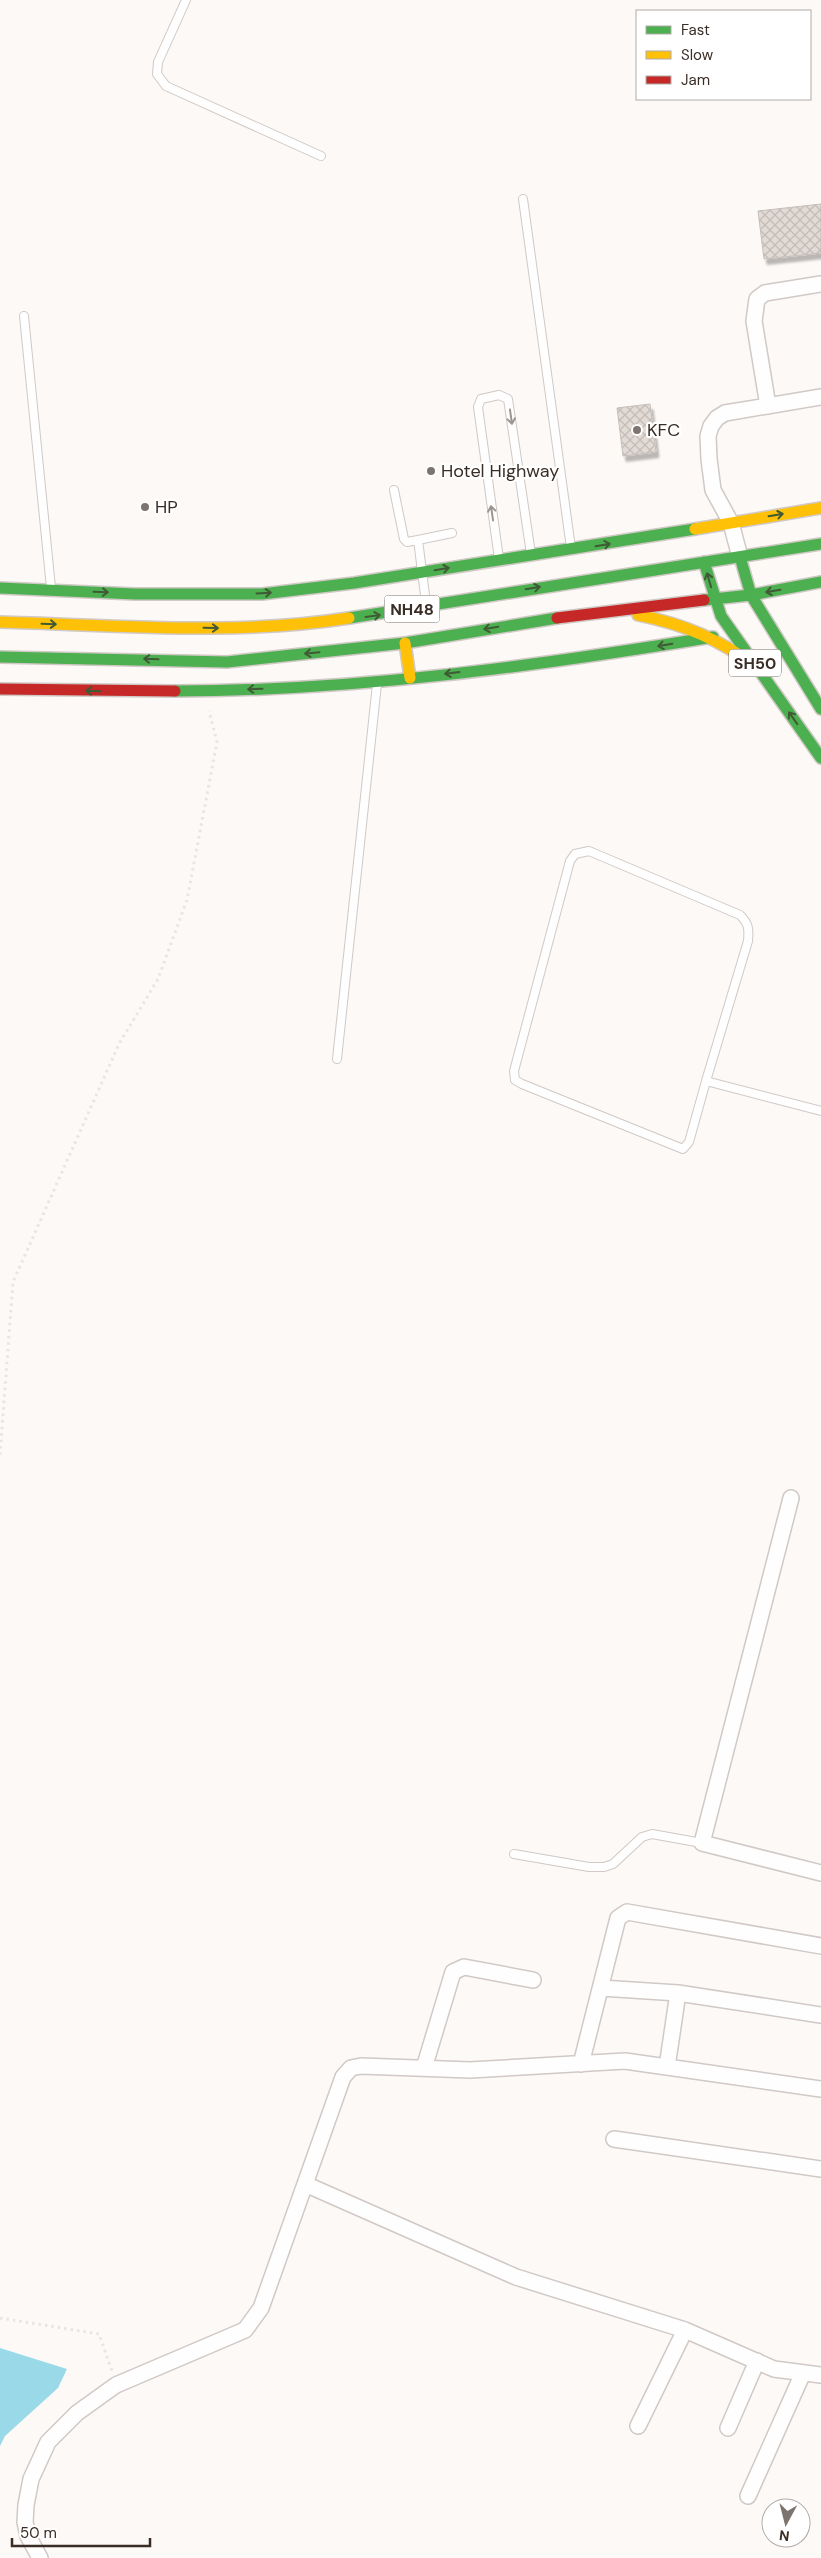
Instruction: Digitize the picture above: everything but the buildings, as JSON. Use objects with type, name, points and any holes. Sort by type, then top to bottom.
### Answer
[{"type":"main road","points":[[0,588],[135,594],[262,594],[422,573],[572,550],[821,508]]},
{"type":"main road","name":"NH48","points":[[0,622],[264,628],[346,620],[821,544]]},
{"type":"main road","name":"SH50","points":[[740,557],[750,595],[821,709]]},
{"type":"main road","name":"SH50","points":[[704,562],[714,599],[721,616],[821,758]]},
{"type":"main road","name":"NH48","points":[[0,656],[227,662],[405,643],[584,613],[750,595],[821,582]]},
{"type":"main road","points":[[584,613],[660,619],[687,626],[735,649],[758,668]]},
{"type":"main road","points":[[0,689],[134,692],[301,688],[377,682],[596,656],[713,637]]},
{"type":"main road","points":[[405,643],[410,678]]},
{"type":"street","points":[[768,406],[754,321],[757,299],[764,293],[821,284]]},
{"type":"street","points":[[740,557],[731,523],[713,490],[708,446],[711,426],[717,418],[725,413],[821,398]]},
{"type":"street","points":[[792,1498],[702,1843],[821,1873]]},
{"type":"street","points":[[581,2064],[618,1918],[627,1912],[821,1946]]},
{"type":"street","points":[[424,2068],[454,1972],[464,1967],[534,1980]]},
{"type":"street","points":[[601,1988],[678,1993],[821,2015]]},
{"type":"street","points":[[667,2066],[678,1993]]},
{"type":"street","points":[[40,2558],[28,2536],[25,2522],[31,2479],[48,2442],[77,2413],[116,2385],[245,2330],[261,2308],[343,2077],[351,2068],[361,2066],[470,2070],[625,2061],[821,2089]]},
{"type":"street","points":[[614,2139],[821,2169]]},
{"type":"street","points":[[305,2184],[516,2277],[685,2330],[774,2369],[821,2375]]},
{"type":"street","points":[[638,2426],[685,2330]]},
{"type":"street","points":[[728,2428],[757,2361]]},
{"type":"street","points":[[748,2496],[803,2373]]},
{"type":"lane","points":[[186,0],[158,62],[157,74],[166,86],[321,156]]},
{"type":"lane","points":[[523,199],[572,550]]},
{"type":"lane","points":[[24,316],[51,590]]},
{"type":"lane","points":[[499,561],[478,407],[481,398],[499,395],[508,398],[532,556]]},
{"type":"lane","points":[[394,490],[404,539],[407,542],[452,533]]},
{"type":"lane","points":[[418,540],[427,607]]},
{"type":"lane","points":[[337,1059],[377,682]]},
{"type":"lane","points":[[589,851],[740,915],[747,922],[749,930],[748,941],[706,1081],[689,1142],[683,1149],[515,1080],[514,1071],[570,861],[575,854],[589,851]]},
{"type":"lane","points":[[706,1081],[821,1111]]},
{"type":"lane","points":[[514,1854],[589,1867],[604,1867],[613,1864],[642,1837],[652,1834],[702,1843]]},
{"type":"path","points":[[0,1455],[14,1282],[119,1044],[158,978],[187,900],[218,742],[203,691]]},
{"type":"path","points":[[0,2318],[99,2334],[116,2385]]},
{"type":"water","points":[[0,2348],[67,2369],[58,2388],[5,2436],[0,2446]]},
{"type":"traffic: fast","points":[[0,588],[135,594],[262,594],[354,583],[695,529]]},
{"type":"traffic: fast","points":[[349,618],[821,544]]},
{"type":"traffic: fast","points":[[740,557],[751,595],[821,709]]},
{"type":"traffic: fast","points":[[704,562],[721,616],[821,758]]},
{"type":"traffic: fast","points":[[704,600],[751,595],[821,582]]},
{"type":"traffic: fast","points":[[0,657],[227,662],[405,643],[557,618]]},
{"type":"traffic: fast","points":[[175,691],[243,690],[378,682],[512,667],[713,637]]},
{"type":"traffic: slow","points":[[695,529],[821,508]]},
{"type":"traffic: slow","points":[[638,615],[671,623],[701,634],[730,649],[758,668]]},
{"type":"traffic: slow","points":[[0,622],[219,628],[262,627],[349,618]]},
{"type":"traffic: slow","points":[[405,643],[410,678]]},
{"type":"traffic: jam","points":[[557,618],[704,600]]},
{"type":"traffic: jam","points":[[0,689],[175,691]]},
{"type":"place","name":"KFC","points":[[637,430]]},
{"type":"place","name":"Hotel Highway","points":[[431,471]]},
{"type":"place","name":"HP","points":[[145,507]]}]
